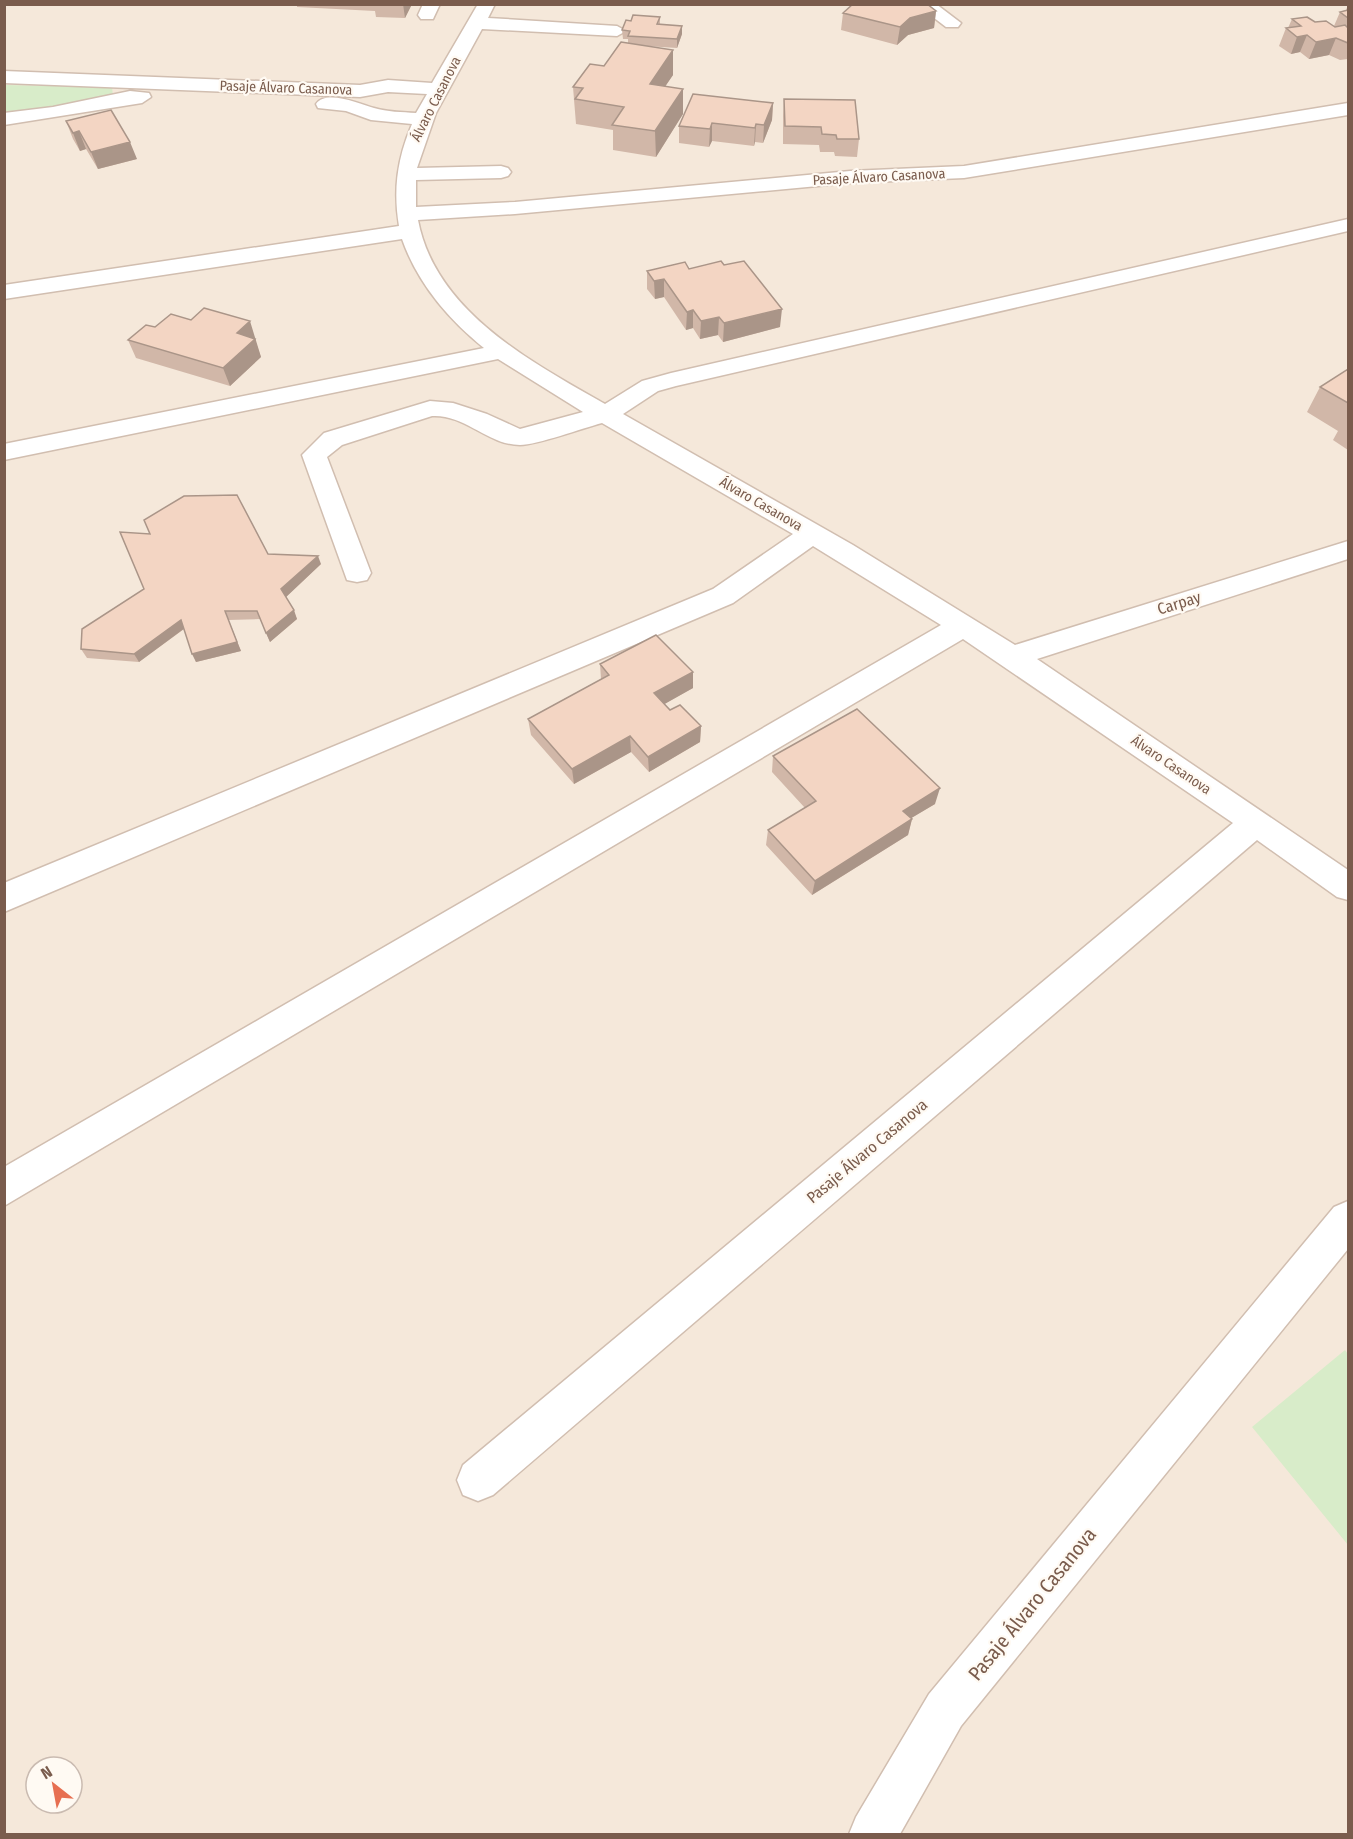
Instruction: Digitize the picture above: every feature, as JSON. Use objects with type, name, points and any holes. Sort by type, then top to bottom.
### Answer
[{"type":"street","points":[[924,4],[952,23]]},
{"type":"street","points":[[482,14],[617,31]]},
{"type":"street","name":"Álvaro Casanova","points":[[482,14],[424,120],[409,155],[405,174],[408,222],[422,260],[445,296],[480,333],[502,351],[605,414],[812,533],[963,626],[1256,822],[1348,887]]},
{"type":"street","name":"Pasaje Álvaro Casanova","points":[[4,77],[131,90],[349,105],[371,114],[424,120]]},
{"type":"street","name":"Pasaje Álvaro Casanova","points":[[4,118],[53,112],[131,90],[360,91],[388,86],[440,89]]},
{"type":"street","name":"Pasaje Álvaro Casanova","points":[[4,292],[408,222],[515,208],[850,177],[964,172],[1348,109]]},
{"type":"street","points":[[405,174],[501,172]]},
{"type":"street","points":[[357,573],[314,455],[323,445],[333,439],[430,409],[444,408],[478,419],[501,432],[520,437],[605,414],[650,386],[671,380],[1348,225]]},
{"type":"street","points":[[4,452],[502,351]]},
{"type":"street","points":[[4,898],[723,596],[812,533]]},
{"type":"street","name":"Carpay","points":[[1010,657],[1348,550]]},
{"type":"street","points":[[4,1188],[963,626]]},
{"type":"street","name":"Pasaje Álvaro Casanova","points":[[478,1480],[1256,822]]},
{"type":"street","name":"Pasaje Álvaro Casanova","points":[[873,1834],[945,1710],[1348,1220]]},
{"type":"shaded area","points":[[5,5],[1348,5],[1348,1834],[5,1834]]},
{"type":"green space","points":[[5,85],[112,87],[113,96],[64,106],[5,114]]},
{"type":"green space","points":[[1345,1350],[1348,1354],[1348,1545],[1252,1427]]},
{"type":"building","points":[[853,4],[927,4],[936,11],[910,18],[900,27],[843,13]]},
{"type":"building","points":[[1348,10],[1348,18],[1340,12]]},
{"type":"building","points":[[633,15],[660,17],[657,24],[682,26],[677,39],[628,36],[630,31],[622,30],[626,20],[631,21]]},
{"type":"building","points":[[1307,17],[1315,22],[1326,21],[1335,27],[1345,25],[1348,28],[1348,43],[1336,38],[1316,42],[1307,35],[1297,37],[1286,28],[1301,26],[1292,19]]},
{"type":"building","points":[[621,42],[673,50],[650,84],[683,89],[655,131],[612,125],[624,107],[575,99],[583,88],[573,87],[590,64],[604,66]]},
{"type":"building","points":[[693,94],[773,103],[764,125],[756,124],[755,128],[712,123],[710,129],[679,126]]},
{"type":"building","points":[[784,99],[855,100],[859,139],[837,139],[836,135],[822,134],[821,127],[785,126]]},
{"type":"building","points":[[111,110],[130,142],[91,152],[79,131],[73,133],[66,121]]},
{"type":"building","points":[[721,261],[724,265],[744,261],[782,309],[724,323],[719,317],[701,321],[693,310],[687,312],[664,279],[654,281],[647,271],[685,262],[689,269]]},
{"type":"building","points":[[204,308],[250,321],[237,333],[255,339],[223,368],[128,340],[146,325],[155,327],[171,314],[191,320]]},
{"type":"building","points":[[1348,369],[1348,403],[1320,387]]},
{"type":"building","points":[[237,495],[268,554],[318,556],[281,589],[294,610],[266,633],[257,611],[225,611],[237,642],[192,654],[181,620],[134,654],[81,649],[82,629],[144,589],[120,532],[150,534],[144,520],[184,496]]},
{"type":"building","points":[[656,635],[693,672],[654,693],[670,710],[680,705],[701,726],[648,757],[630,736],[572,769],[528,719],[609,675],[600,664]]},
{"type":"building","points":[[857,709],[940,788],[903,811],[912,819],[815,881],[768,830],[816,801],[773,756]]}]
